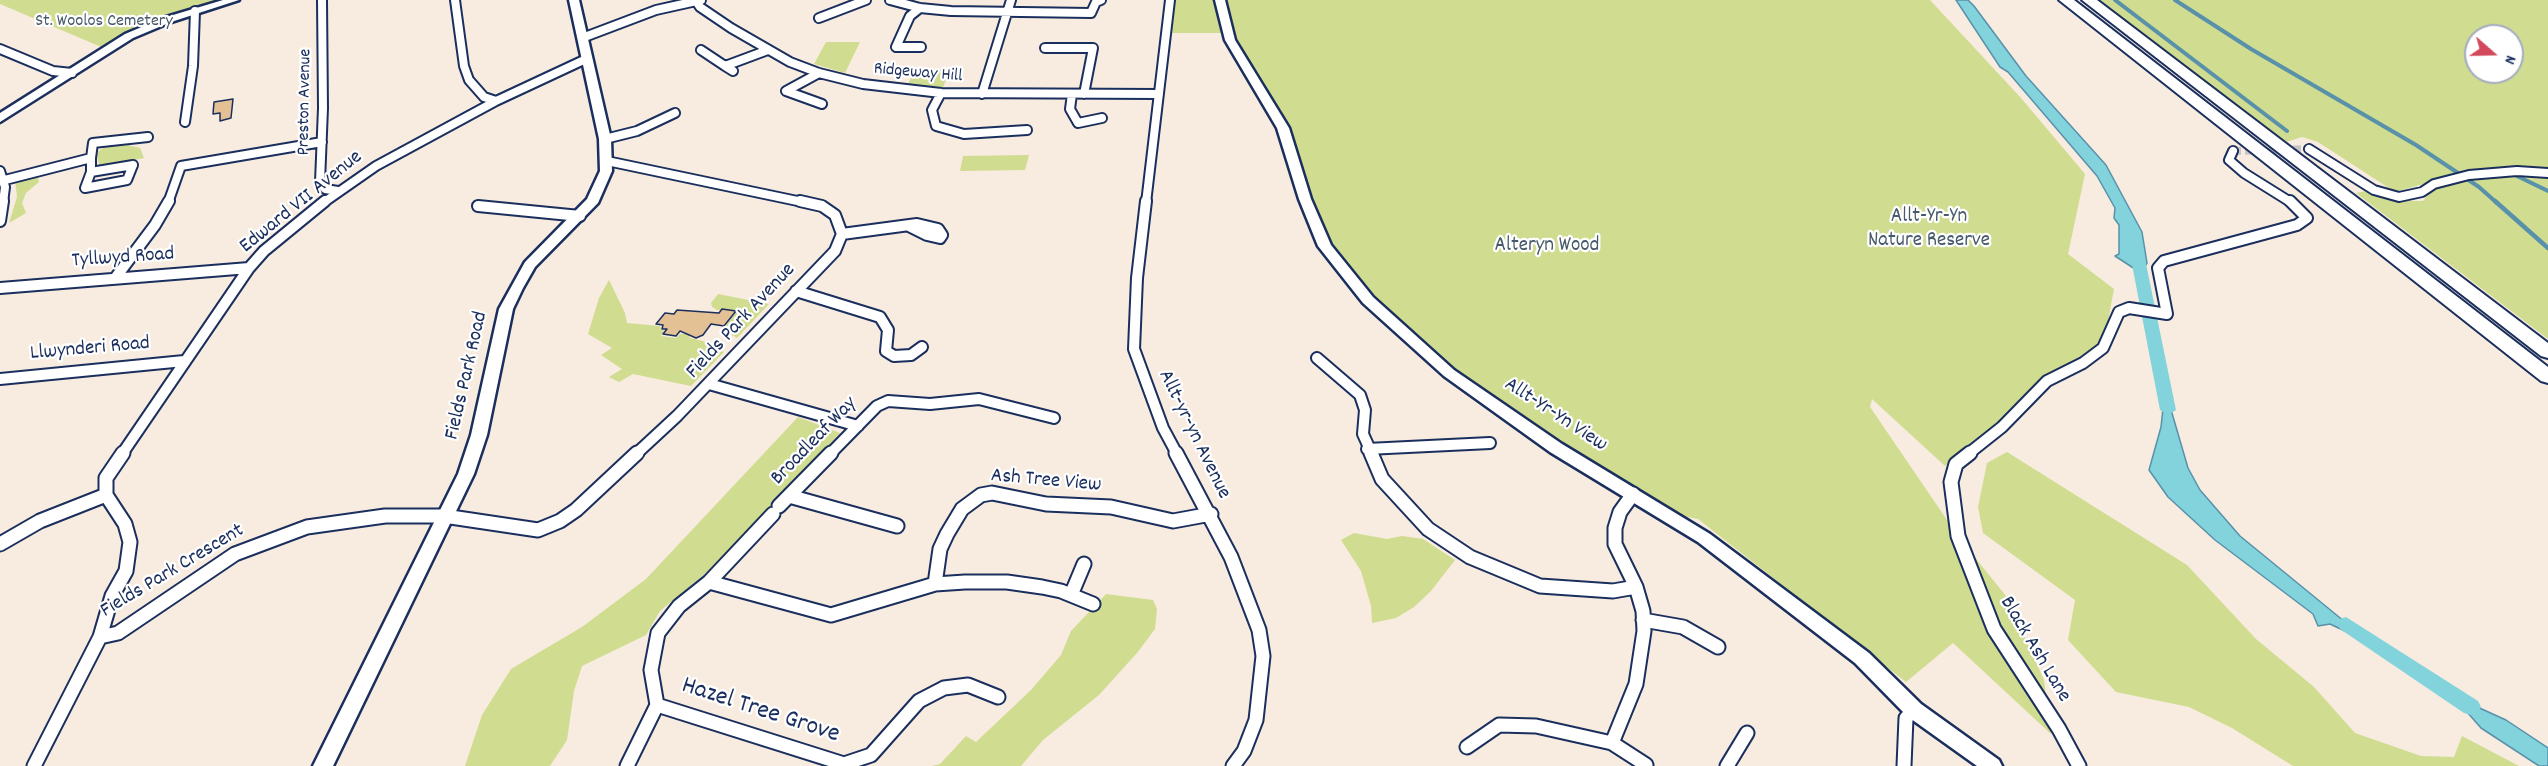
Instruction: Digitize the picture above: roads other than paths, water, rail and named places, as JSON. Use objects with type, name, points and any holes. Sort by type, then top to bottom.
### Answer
[{"type":"highway","points":[[2066,0],[2548,377]]},
{"type":"highway","points":[[2090,0],[2548,352]]},
{"type":"main road","points":[[0,118],[129,36],[167,20],[234,0]]},
{"type":"main road","name":"Fields Park Road","points":[[323,766],[465,474],[479,435],[506,309],[516,288],[530,265],[580,216],[602,184],[607,161],[605,139],[574,0]]},
{"type":"main road","name":"Allt-Yr-Yn View","points":[[1220,0],[1230,40],[1283,129],[1305,199],[1325,246],[1368,300],[1449,373],[1556,448],[1704,538],[1862,658],[1914,710],[1992,766]]},
{"type":"street","name":"Preston Avenue","points":[[322,0],[320,182],[325,189],[338,191]]},
{"type":"street","points":[[456,0],[464,66],[469,80],[484,97],[496,101]]},
{"type":"street","points":[[582,38],[656,10],[699,0]]},
{"type":"street","name":"Ridgeway Hill","points":[[699,0],[700,8],[768,50],[819,73],[886,88],[982,94],[1159,94]]},
{"type":"street","points":[[819,18],[866,0]]},
{"type":"street","points":[[890,0],[911,5],[1008,12],[1091,13],[1096,2],[1101,0]]},
{"type":"street","points":[[982,94],[1011,0]]},
{"type":"street","name":"Allt-yr-yn Avenue","points":[[1170,0],[1137,278],[1134,349],[1137,363],[1163,428],[1231,557],[1259,630],[1263,656],[1256,720],[1245,751],[1233,766]]},
{"type":"street","points":[[920,4],[910,16],[896,47],[921,47]]},
{"type":"street","points":[[185,122],[193,66],[195,11]]},
{"type":"street","points":[[1045,48],[1093,48],[1084,94]]},
{"type":"street","points":[[0,49],[53,71],[72,73]]},
{"type":"street","points":[[725,66],[768,50]]},
{"type":"street","points":[[701,51],[733,71]]},
{"type":"street","name":"Edward VII Avenue","points":[[106,495],[106,478],[184,361],[249,268],[264,251],[338,191],[410,146],[496,101],[586,59]]},
{"type":"street","points":[[819,73],[786,92],[822,104]]},
{"type":"street","points":[[941,93],[932,110],[932,118],[936,126],[963,134],[1027,130]]},
{"type":"street","points":[[1072,94],[1070,109],[1078,123],[1102,118]]},
{"type":"street","points":[[605,139],[637,131],[675,113]]},
{"type":"street","points":[[91,172],[133,165],[127,180],[85,188],[91,172],[93,142],[148,137]]},
{"type":"street","points":[[116,277],[155,225],[173,194],[181,166],[322,142]]},
{"type":"street","points":[[2309,149],[2333,162],[2374,190],[2399,196],[2422,192],[2452,177],[2517,171],[2548,173]]},
{"type":"street","name":"Black Ash Lane","points":[[2079,766],[2059,729],[1994,629],[1958,536],[1951,482],[1956,464],[2002,427],[2047,381],[2083,363],[2103,348],[2119,312],[2129,308],[2167,314],[2158,268],[2164,261],[2297,225],[2307,218],[2290,201],[2244,173],[2229,160],[2233,151]]},
{"type":"street","points":[[0,221],[5,199],[2,175],[91,158]]},
{"type":"street","points":[[607,161],[822,206],[835,215],[842,234],[909,226]]},
{"type":"street","points":[[478,206],[580,216]]},
{"type":"street","name":"Fields Park Avenue","points":[[444,516],[538,530],[550,526],[576,510],[709,384],[835,251],[842,234]]},
{"type":"street","name":"Tyllwyd Road","points":[[0,288],[249,268]]},
{"type":"street","points":[[796,291],[880,317],[888,330],[886,351],[894,356],[911,356],[922,347]]},
{"type":"street","points":[[1317,358],[1350,384],[1360,395],[1365,410],[1363,434],[1366,449],[1382,479],[1428,529],[1470,557],[1540,586],[1613,591],[1636,587]]},
{"type":"street","name":"Llwynderi Road","points":[[0,379],[184,361]]},
{"type":"street","points":[[709,384],[858,426]]},
{"type":"street","name":"Broadleaf Way","points":[[657,705],[651,670],[658,633],[680,606],[709,582],[877,406],[888,401],[930,404],[979,399],[1054,418]]},
{"type":"street","points":[[1366,449],[1490,443]]},
{"type":"street","name":"Ash Tree View","points":[[935,584],[940,549],[946,534],[962,509],[981,495],[992,493],[1046,504],[1111,507],[1173,521],[1210,514]]},
{"type":"street","points":[[1612,743],[1627,711],[1636,684],[1644,630],[1636,587],[1616,544],[1615,528],[1620,512],[1633,494]]},
{"type":"street","points":[[0,544],[40,520],[106,495],[125,524],[130,542],[126,571],[112,596],[99,637],[34,766]]},
{"type":"street","points":[[789,496],[897,526]]},
{"type":"street","name":"Fields Park Crescent","points":[[99,637],[118,633],[235,554],[267,540],[337,522],[385,516],[444,516]]},
{"type":"street","points":[[1071,595],[1084,564]]},
{"type":"street","points":[[709,582],[831,615],[935,584],[1007,582],[1071,595],[1093,604]]},
{"type":"street","points":[[1643,620],[1683,627],[1718,647]]},
{"type":"street","name":"Hazel Tree Grove","points":[[657,705],[844,764],[871,755],[919,701],[944,688],[968,685],[998,697]]},
{"type":"street","points":[[627,766],[657,705]]},
{"type":"street","points":[[1904,766],[1906,718],[1914,710]]},
{"type":"street","points":[[1467,747],[1499,725],[1536,726],[1612,743],[1646,765]]},
{"type":"street","points":[[1727,766],[1747,733]]},
{"type":"water","points":[[1956,0],[1968,0],[1974,6],[2026,76],[2106,165],[2142,232],[2147,263],[2141,273],[2115,256],[2119,254],[2119,225],[2114,218],[2115,208],[2097,176],[2008,72],[2000,67]]},
{"type":"water","points":[[2165,389],[2188,468],[2200,490],[2240,536],[2361,635],[2347,632],[2330,624],[2318,626],[2313,614],[2215,540],[2168,497],[2149,470],[2161,427]]},
{"type":"water","points":[[2453,696],[2506,720],[2548,748],[2548,766],[2539,766],[2481,728]]},
{"type":"waterway","points":[[2115,0],[2287,131]]},
{"type":"waterway","points":[[2175,0],[2251,49],[2416,145],[2479,187],[2497,203]]},
{"type":"waterway","points":[[2517,176],[2548,191]]},
{"type":"waterway","points":[[2495,201],[2548,248]]},
{"type":"waterway","points":[[2137,254],[2168,410]]},
{"type":"waterway","points":[[2346,624],[2471,707]]},
{"type":"tunnel","points":[[2233,151],[2309,149]]},
{"type":"park label","name":"St. Woolos Cemetery","points":[[104,23]]},
{"type":"park label","name":"Allt-Yr-Yn Nature Reserve","points":[[1929,230]]},
{"type":"park label","name":"Alteryn Wood","points":[[1547,247]]}]
